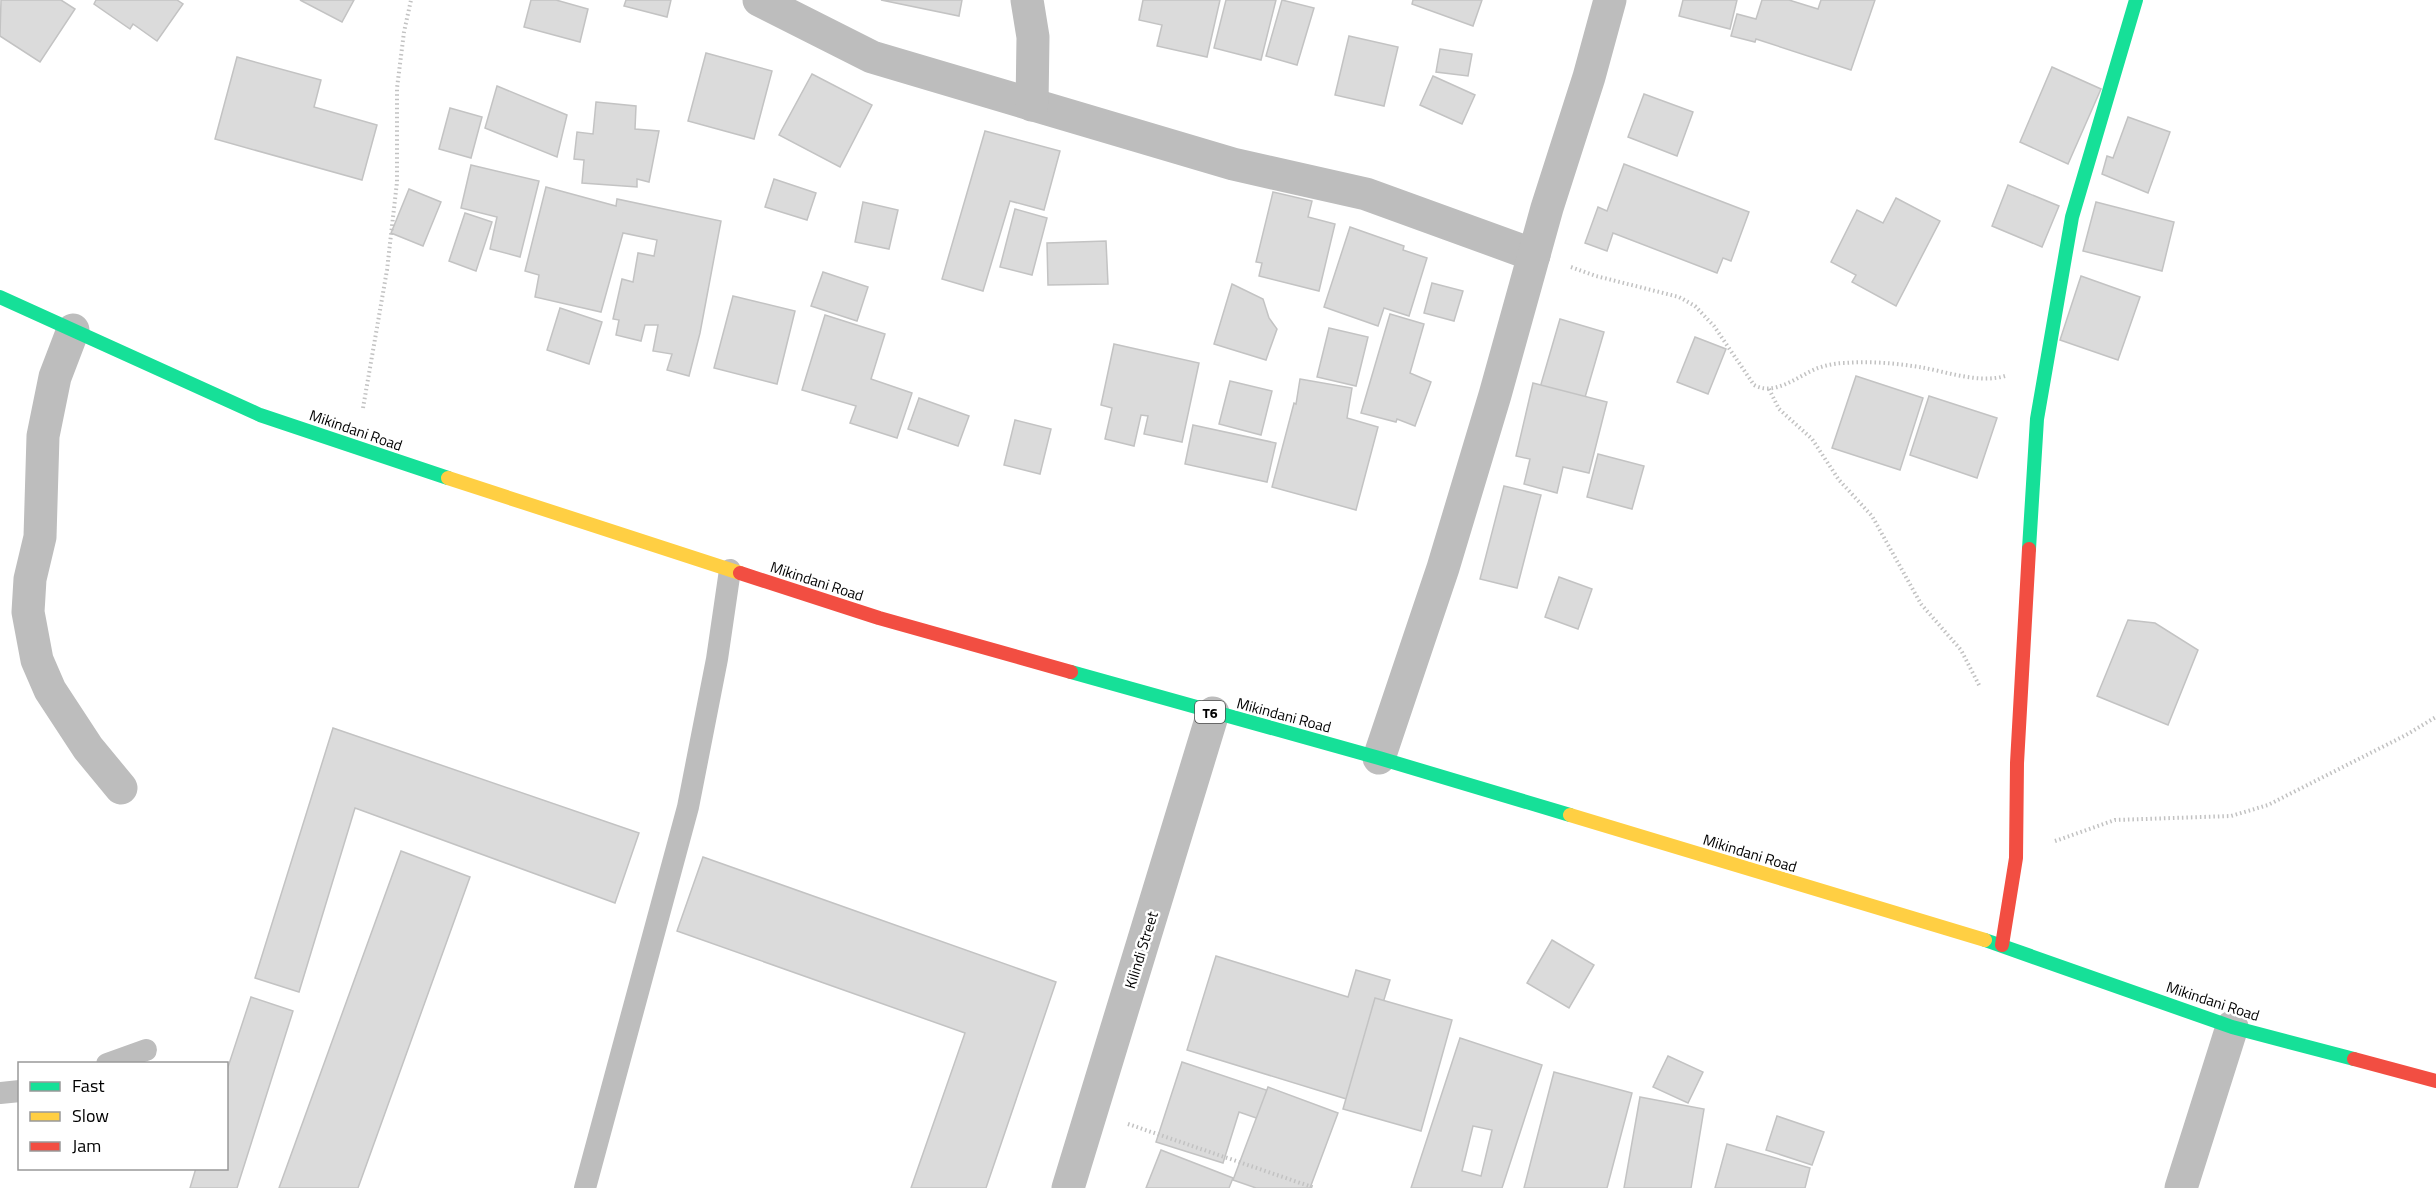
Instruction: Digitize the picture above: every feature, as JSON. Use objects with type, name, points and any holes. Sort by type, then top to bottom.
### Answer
[{"type":"main road","points":[[2002,945],[2016,858],[2018,751],[2037,419],[2072,217],[2136,0]]},
{"type":"main road","name":"Mikindani Road","points":[[0,297],[261,414],[879,618],[1379,758],[2002,945],[2232,1026],[2436,1081]]},
{"type":"street","points":[[759,0],[872,57],[1233,164],[1366,194],[1535,253]]},
{"type":"street","points":[[1027,0],[1033,37],[1032,105]]},
{"type":"street","points":[[1379,758],[1443,568],[1610,0]]},
{"type":"street","points":[[73,330],[55,377],[43,436],[40,537],[30,579],[28,612],[37,660],[50,690],[88,748],[121,788]]},
{"type":"street","name":"Kilindi Street","points":[[1068,1188],[1213,712]]},
{"type":"street","points":[[2181,1188],[2232,1026]]},
{"type":"lane","points":[[585,1188],[688,807],[717,659],[730,570]]},
{"type":"lane","points":[[113,1062],[147,1050]]},
{"type":"lane","points":[[0,1093],[18,1091]]},
{"type":"path","points":[[356,447],[387,270],[397,182],[398,88],[404,32],[411,0]]},
{"type":"path","points":[[1535,253],[1596,276],[1679,297],[1695,306],[1720,334],[1754,385],[1761,389],[1769,389],[1820,367],[1845,363],[1916,366],[1989,379],[2048,361]]},
{"type":"path","points":[[1769,389],[1779,410],[1812,440],[1839,480],[1872,516],[1922,604],[1960,650],[1982,692]]},
{"type":"path","points":[[2016,858],[2075,832],[2115,820],[2231,816],[2268,805],[2406,735],[2436,717]]},
{"type":"path","points":[[1092,1111],[1315,1188]]},
{"type":"building","points":[[1,0],[61,0],[75,9],[40,62],[0,36]]},
{"type":"building","points":[[96,0],[177,0],[183,4],[157,41],[133,24],[130,29],[94,4]]},
{"type":"building","points":[[300,0],[354,0],[342,22]]},
{"type":"building","points":[[531,0],[556,0],[588,9],[580,42],[524,27]]},
{"type":"building","points":[[626,0],[671,0],[667,17],[624,6]]},
{"type":"building","points":[[881,0],[962,0],[959,16]]},
{"type":"building","points":[[1143,0],[1220,0],[1207,57],[1157,46],[1162,25],[1139,20]]},
{"type":"building","points":[[1226,0],[1276,0],[1261,60],[1214,48]]},
{"type":"building","points":[[1282,0],[1314,8],[1297,65],[1266,56]]},
{"type":"building","points":[[1413,0],[1482,0],[1473,26],[1412,4]]},
{"type":"building","points":[[1683,0],[1737,0],[1730,29],[1679,16]]},
{"type":"building","points":[[1762,0],[1789,0],[1818,9],[1821,0],[1875,0],[1851,70],[1756,39],[1755,42],[1731,36],[1737,14],[1756,19]]},
{"type":"building","points":[[1349,36],[1398,47],[1384,106],[1335,95]]},
{"type":"building","points":[[1440,49],[1472,54],[1468,76],[1436,72]]},
{"type":"building","points":[[706,53],[772,71],[754,139],[688,121]]},
{"type":"building","points":[[237,57],[321,80],[314,107],[377,125],[362,180],[215,139]]},
{"type":"building","points":[[2052,67],[2101,89],[2068,164],[2020,142]]},
{"type":"building","points":[[812,74],[872,105],[840,167],[779,135]]},
{"type":"building","points":[[1433,76],[1475,95],[1462,124],[1420,105]]},
{"type":"building","points":[[497,86],[567,115],[557,157],[485,128]]},
{"type":"building","points":[[1644,94],[1693,112],[1677,156],[1628,137]]},
{"type":"building","points":[[596,102],[636,106],[635,129],[659,131],[649,182],[637,179],[637,187],[582,183],[584,160],[574,159],[577,132],[593,134]]},
{"type":"building","points":[[450,108],[482,117],[471,158],[439,149]]},
{"type":"building","points":[[2128,117],[2170,132],[2148,193],[2102,174],[2107,156],[2113,158]]},
{"type":"building","points":[[985,131],[1060,151],[1044,210],[1010,201],[983,291],[942,279]]},
{"type":"building","points":[[1624,164],[1749,212],[1731,261],[1723,258],[1717,273],[1613,233],[1607,251],[1585,243],[1598,207],[1607,211]]},
{"type":"building","points":[[471,165],[539,181],[520,257],[490,249],[497,217],[461,208]]},
{"type":"building","points":[[774,179],[816,193],[807,220],[765,207]]},
{"type":"building","points":[[2008,185],[2059,206],[2042,247],[1992,226]]},
{"type":"building","points":[[546,187],[616,206],[617,199],[721,221],[700,333],[689,376],[667,370],[672,354],[653,351],[658,325],[645,325],[641,341],[616,335],[619,320],[613,319],[622,279],[633,282],[638,253],[654,256],[657,240],[623,233],[601,312],[535,297],[539,275],[525,271]]},
{"type":"building","points":[[409,189],[441,202],[423,246],[391,233]]},
{"type":"building","points":[[1273,192],[1312,201],[1308,217],[1335,224],[1319,291],[1259,276],[1262,263],[1256,262]]},
{"type":"building","points":[[1896,198],[1940,221],[1896,306],[1852,282],[1856,275],[1831,262],[1857,210],[1883,223]]},
{"type":"building","points":[[863,202],[898,210],[889,249],[855,242]]},
{"type":"building","points":[[2096,202],[2174,222],[2162,271],[2083,251]]},
{"type":"building","points":[[1015,209],[1047,218],[1032,275],[1000,267]]},
{"type":"building","points":[[465,213],[492,222],[476,271],[449,261]]},
{"type":"building","points":[[1350,227],[1404,246],[1403,250],[1427,258],[1409,316],[1384,308],[1378,326],[1324,307]]},
{"type":"building","points":[[1106,241],[1108,284],[1048,285],[1047,243]]},
{"type":"building","points":[[823,272],[868,287],[857,321],[811,306]]},
{"type":"building","points":[[2081,276],[2140,297],[2118,360],[2060,340]]},
{"type":"building","points":[[1432,283],[1463,291],[1454,321],[1424,313]]},
{"type":"building","points":[[1232,284],[1263,299],[1269,318],[1277,329],[1266,360],[1214,344]]},
{"type":"building","points":[[733,296],[795,311],[777,384],[714,368]]},
{"type":"building","points":[[560,308],[602,322],[589,364],[547,350]]},
{"type":"building","points":[[1390,314],[1424,324],[1410,373],[1431,382],[1415,426],[1397,419],[1396,422],[1361,413]]},
{"type":"building","points":[[825,315],[885,334],[871,379],[912,393],[897,438],[850,423],[856,406],[802,390]]},
{"type":"building","points":[[1560,319],[1604,332],[1574,435],[1530,422]]},
{"type":"building","points":[[1329,328],[1368,337],[1356,386],[1317,377]]},
{"type":"building","points":[[1695,337],[1726,349],[1708,394],[1677,382]]},
{"type":"building","points":[[1114,344],[1199,363],[1182,442],[1144,434],[1148,416],[1141,415],[1134,446],[1105,439],[1112,408],[1101,405]]},
{"type":"building","points":[[1856,376],[1923,398],[1900,470],[1832,448]]},
{"type":"building","points":[[1300,379],[1352,388],[1347,418],[1378,427],[1356,510],[1272,487],[1294,403],[1296,404]]},
{"type":"building","points":[[1230,381],[1272,391],[1261,435],[1219,424]]},
{"type":"building","points":[[1533,383],[1607,402],[1589,473],[1563,467],[1557,493],[1524,484],[1530,459],[1516,456]]},
{"type":"building","points":[[1929,396],[1997,418],[1977,478],[1910,455]]},
{"type":"building","points":[[919,398],[969,416],[958,446],[908,429]]},
{"type":"building","points":[[1015,420],[1051,429],[1040,474],[1004,465]]},
{"type":"building","points":[[1193,425],[1276,443],[1267,482],[1185,464]]},
{"type":"building","points":[[1598,454],[1644,466],[1632,509],[1587,497]]},
{"type":"building","points":[[1504,486],[1541,495],[1517,588],[1480,579]]},
{"type":"building","points":[[1559,577],[1592,589],[1578,629],[1545,617]]},
{"type":"building","points":[[2128,620],[2155,623],[2198,650],[2168,725],[2097,696]]},
{"type":"building","points":[[333,728],[639,833],[615,903],[355,808],[299,992],[255,978]]},
{"type":"building","points":[[401,851],[470,877],[358,1188],[279,1188]]},
{"type":"building","points":[[703,857],[1056,982],[986,1188],[911,1188],[965,1033],[677,931]]},
{"type":"building","points":[[1552,940],[1594,965],[1569,1008],[1527,983]]},
{"type":"building","points":[[1216,956],[1348,997],[1356,970],[1390,980],[1353,1101],[1187,1050]]},
{"type":"building","points":[[251,997],[293,1011],[237,1188],[190,1188],[195,1170],[228,1170],[228,1067]]},
{"type":"building","points":[[1375,998],[1452,1020],[1421,1131],[1343,1109]]},
{"type":"building","points":[[1460,1038],[1542,1065],[1502,1188],[1411,1188]],"holes":[[[1473,1126],[1492,1130],[1481,1176],[1462,1171]]]},
{"type":"building","points":[[1668,1056],[1703,1072],[1688,1103],[1653,1087]]},
{"type":"building","points":[[1182,1062],[1278,1094],[1268,1122],[1239,1112],[1223,1163],[1156,1142]]},
{"type":"building","points":[[1554,1072],[1632,1093],[1607,1188],[1524,1188]]},
{"type":"building","points":[[1268,1087],[1338,1113],[1310,1188],[1256,1188],[1233,1180]]},
{"type":"building","points":[[1640,1097],[1704,1109],[1691,1188],[1624,1188]]},
{"type":"building","points":[[1777,1116],[1824,1132],[1812,1165],[1766,1150]]},
{"type":"building","points":[[1727,1144],[1810,1168],[1805,1188],[1715,1188]]},
{"type":"building","points":[[1161,1150],[1233,1178],[1229,1188],[1146,1188]]},
{"type":"traffic: fast","points":[[2029,549],[2037,419],[2072,217],[2136,0]]},
{"type":"traffic: fast","points":[[0,297],[260,415],[448,478]]},
{"type":"traffic: fast","points":[[1071,672],[1379,758],[1570,815]]},
{"type":"traffic: fast","points":[[1985,940],[2232,1027],[2354,1059]]},
{"type":"traffic: slow","points":[[448,478],[740,573]]},
{"type":"traffic: slow","points":[[1570,815],[1985,940]]},
{"type":"traffic: jam","points":[[2002,945],[2016,858],[2017,763],[2029,549]]},
{"type":"traffic: jam","points":[[740,573],[879,618],[1071,672]]},
{"type":"traffic: jam","points":[[2354,1059],[2436,1081]]}]
